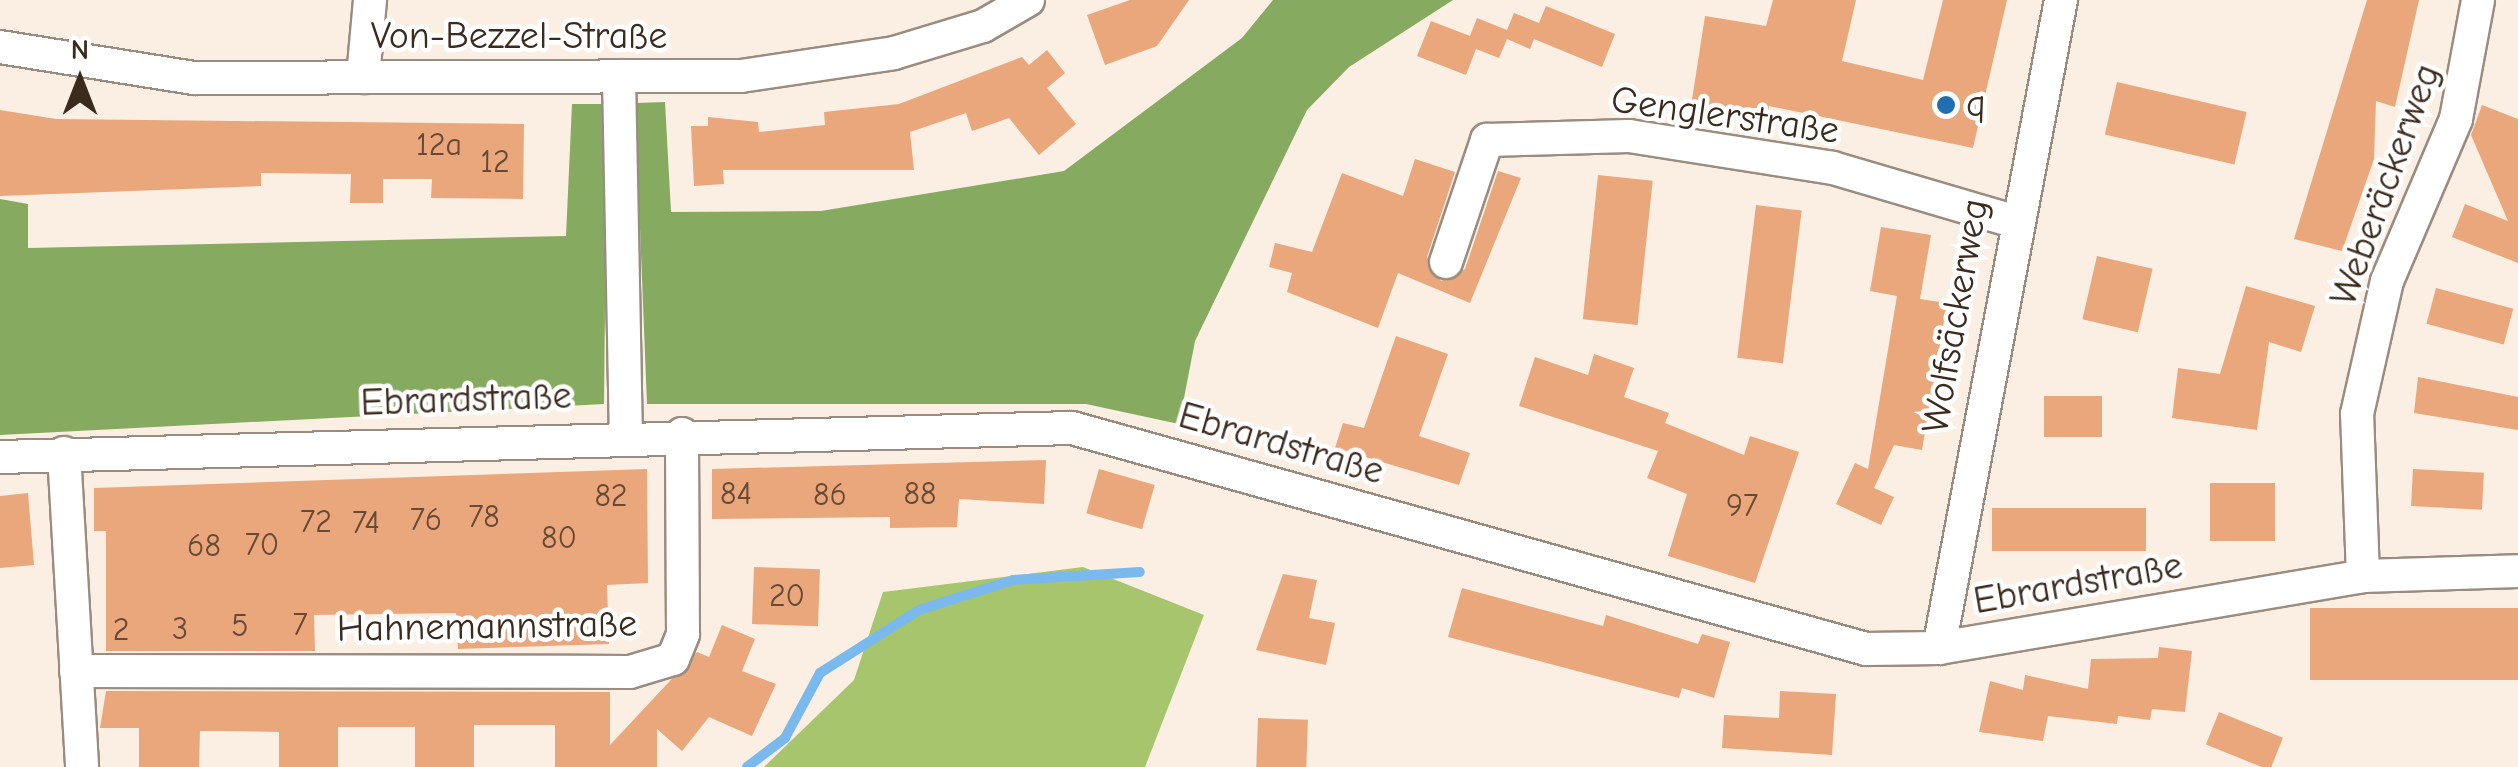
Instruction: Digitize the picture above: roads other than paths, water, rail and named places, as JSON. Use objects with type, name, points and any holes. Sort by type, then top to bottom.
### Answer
[{"type":"street","points":[[363,77],[370,0]]},
{"type":"street","name":"Von-Bezzel-Straße","points":[[0,47],[194,78],[804,71],[977,13],[1028,0]]},
{"type":"street","name":"Wolfsäckerweg","points":[[1939,648],[2012,221],[2061,0]]},
{"type":"street","name":"Weberäckerweg","points":[[2363,576],[2357,414],[2387,281],[2456,119],[2478,0]]},
{"type":"street","points":[[619,76],[626,435]]},
{"type":"street","name":"Genglerstraße","points":[[1446,262],[1487,140],[1646,138],[1832,168],[2012,221]]},
{"type":"street","name":"Ebrardstraße","points":[[0,457],[626,435],[1072,428],[1866,649],[1939,648],[2363,576],[2518,571]]},
{"type":"street","name":"Hahnemannstraße","points":[[76,670],[630,672],[673,659],[683,634],[682,434]]},
{"type":"street","points":[[64,453],[82,767]]},
{"type":"waterway","points":[[747,767],[785,738],[820,673],[919,610],[1013,580],[1140,572]]},
{"type":"place","name":"q","points":[[1946,105]]}]
